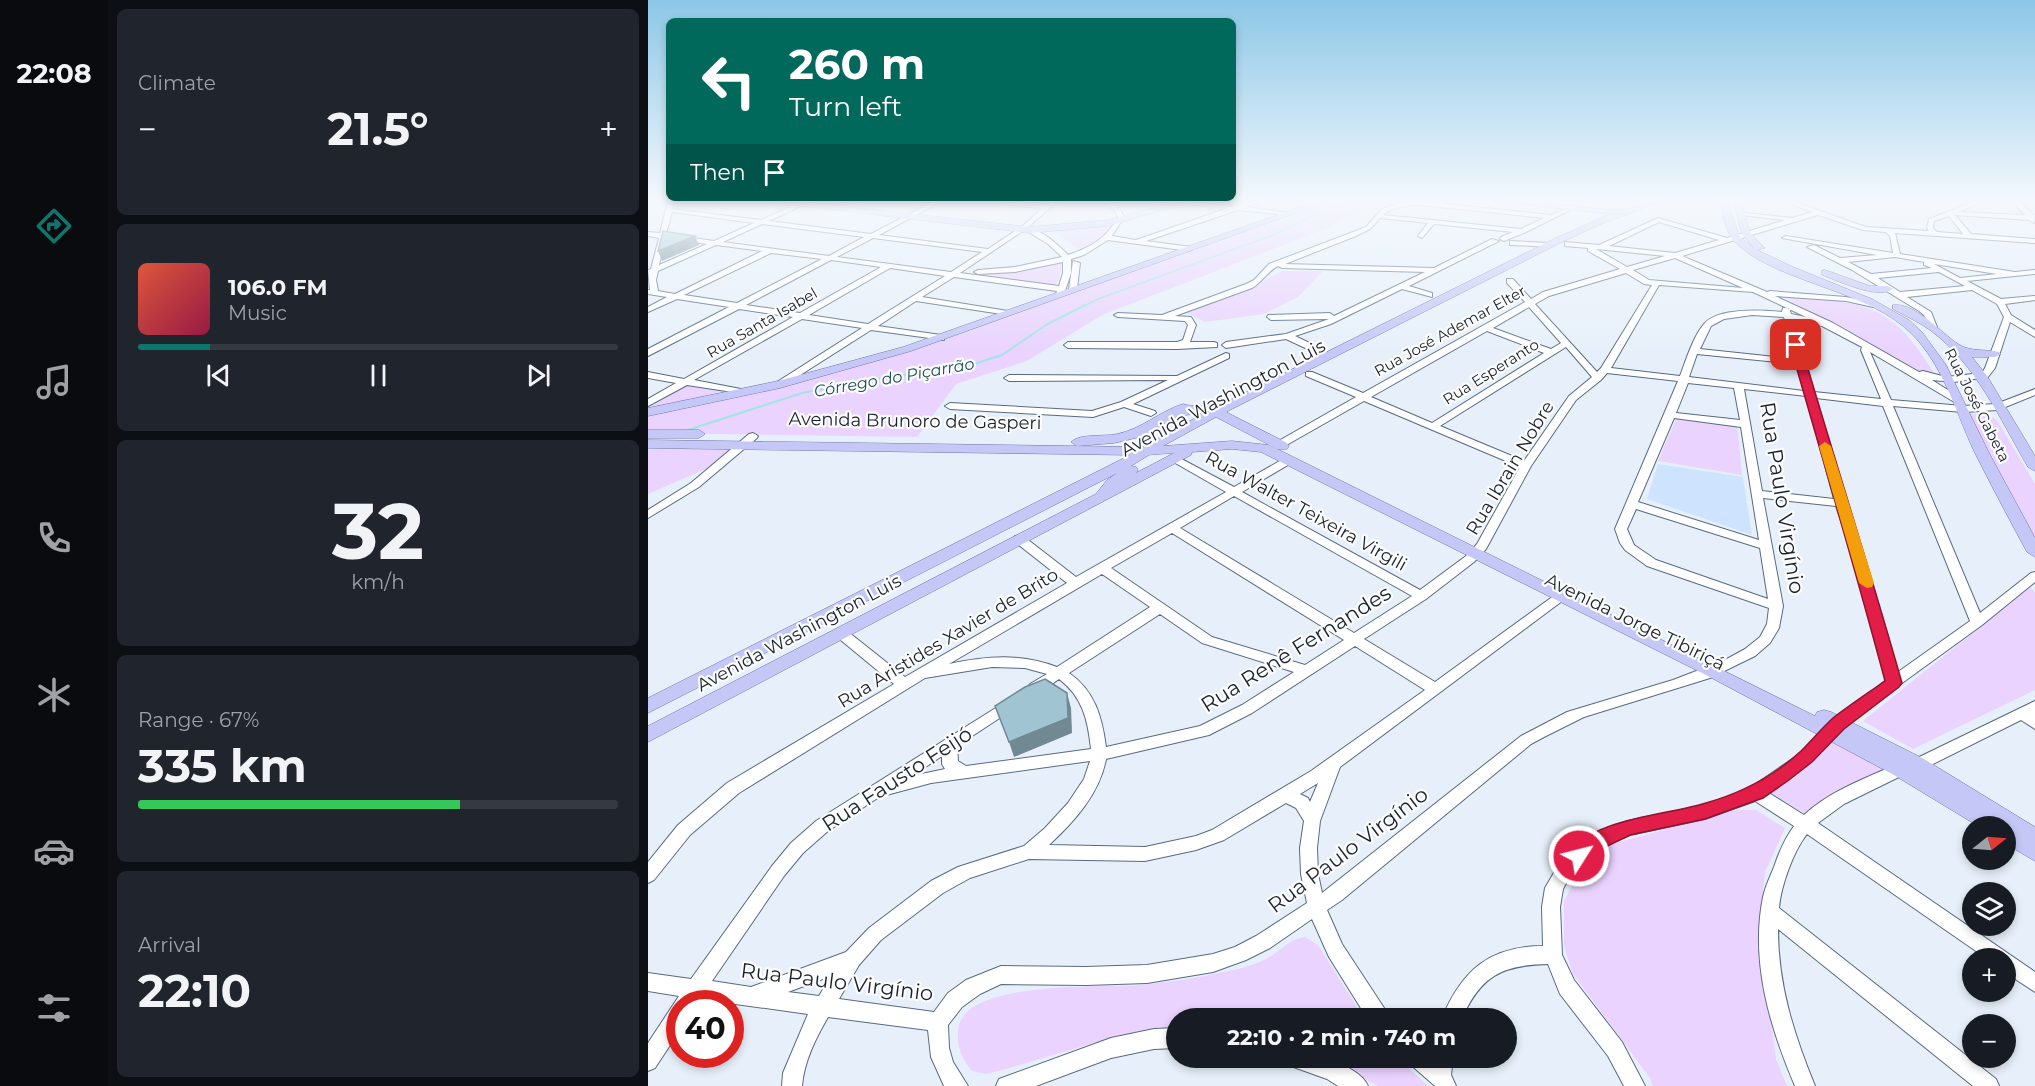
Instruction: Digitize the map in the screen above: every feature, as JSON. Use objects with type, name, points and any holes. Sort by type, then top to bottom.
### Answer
[{"type":"main road","points":[[648,412],[780,384],[857,364],[940,338],[1065,290],[1181,252]]},
{"type":"main road","name":"Avenida Washington Luis","points":[[648,735],[1102,495],[1169,454],[1176,443],[1240,401],[1534,252]]},
{"type":"main road","name":"Avenida Washington Luis","points":[[648,706],[1025,513],[1115,451],[1144,451],[1204,418],[1222,414],[1309,375],[1461,299],[1543,252]]},
{"type":"main road","name":"Rua José Gabeta","points":[[1755,252],[1873,304],[1906,323],[1917,334],[1947,379],[1981,451],[2035,552]]},
{"type":"main road","points":[[1766,252],[1894,306],[1933,327],[1957,346],[1981,376],[2035,466]]},
{"type":"main road","points":[[1773,256],[1869,289],[1888,289]]},
{"type":"main road","points":[[1957,346],[1974,354],[1995,354]]},
{"type":"main road","name":"Avenida Brunoro de Gasperi","points":[[648,434],[748,441],[1115,451],[1139,433],[1174,413],[1198,404],[1240,401]]},
{"type":"main road","name":"Avenida Brunoro de Gasperi","points":[[1174,413],[1198,409],[1222,414]]},
{"type":"main road","name":"Avenida Jorge Tibiriçá","points":[[1222,414],[1479,550],[1909,767],[2035,838]]},
{"type":"main road","points":[[1176,443],[1171,441],[1172,438],[1204,418]]},
{"type":"main road","points":[[1144,451],[1169,454],[1194,448],[1232,445],[1251,440],[1258,435]]},
{"type":"main road","name":"Avenida Brunoro de Gasperi","points":[[648,444],[748,441]]},
{"type":"main road","name":"Avenida Jorge Tibiriçá","points":[[1232,445],[1264,448],[1479,550]]},
{"type":"main road","points":[[1025,513],[1040,517],[1043,526]]},
{"type":"main road","points":[[814,622],[809,628],[809,634],[816,639],[835,637]]},
{"type":"main road","name":"Avenida Jorge Tibiriçá","points":[[1909,767],[1980,816]]},
{"type":"main road","points":[[2016,840],[2035,852]]},
{"type":"street","points":[[657,252],[651,272],[651,292],[940,338]]},
{"type":"street","points":[[651,272],[697,252]]},
{"type":"street","points":[[676,261],[715,252]]},
{"type":"street","points":[[648,310],[768,252]]},
{"type":"street","points":[[783,252],[954,273],[1065,290]]},
{"type":"street","points":[[648,353],[841,252]]},
{"type":"street","points":[[780,384],[988,252]]},
{"type":"street","points":[[1061,252],[1067,258],[1068,266],[1065,290]]},
{"type":"street","points":[[954,273],[1015,269],[1067,258],[1082,252]]},
{"type":"street","points":[[1164,317],[1257,282],[1272,266],[1310,252]]},
{"type":"street","points":[[950,406],[1082,414],[1106,411],[1177,377],[1208,357],[1262,340],[1287,336],[1309,329],[1475,252]]},
{"type":"street","points":[[1595,252],[1645,281],[1656,284],[1760,292]]},
{"type":"street","points":[[1643,252],[1674,255],[1760,292],[1781,298],[1928,376],[1947,379],[1985,375],[1990,368],[2008,317]]},
{"type":"street","name":"Rua José Ademar Elter","points":[[1279,445],[1552,292],[1687,252]]},
{"type":"street","points":[[1820,252],[1841,260],[1922,309],[1928,315],[1933,327]]},
{"type":"street","points":[[1875,252],[2014,274]]},
{"type":"street","points":[[1065,290],[1077,254]]},
{"type":"street","points":[[1841,260],[1897,255]]},
{"type":"street","points":[[1917,258],[2000,302],[2035,298]]},
{"type":"street","points":[[1290,259],[1297,266]]},
{"type":"street","name":"Rua Santa Isabel","points":[[648,403],[889,266]]},
{"type":"street","points":[[1272,266],[1297,266],[1326,270],[1437,270]]},
{"type":"street","points":[[1403,269],[1413,271],[1419,278]]},
{"type":"street","points":[[1869,277],[1939,270]]},
{"type":"street","points":[[1958,280],[2035,272]]},
{"type":"street","points":[[1510,281],[1566,344],[1601,374],[1684,380],[1886,404],[1998,407],[2035,392]]},
{"type":"street","name":"Rua Ibrain Nobre","points":[[1479,550],[1526,466],[1572,398],[1601,374],[1656,284]]},
{"type":"street","points":[[1401,286],[1429,296]]},
{"type":"street","points":[[1898,295],[1973,288]]},
{"type":"street","points":[[1781,298],[1839,296],[1842,294],[1838,289]]},
{"type":"street","points":[[1804,296],[1846,299],[1873,304]]},
{"type":"street","points":[[914,298],[1008,313]]},
{"type":"street","points":[[1781,298],[1863,570],[1894,683]]},
{"type":"street","points":[[2000,302],[2008,317],[2035,334]]},
{"type":"street","points":[[1270,317],[1297,318],[1343,314]]},
{"type":"street","points":[[1776,606],[1642,559],[1623,540],[1621,530],[1634,504],[1694,351],[1703,331],[1714,320],[1748,314],[1788,317],[1830,325]]},
{"type":"street","points":[[1118,315],[1180,317],[1191,321],[1192,344]]},
{"type":"street","points":[[1297,318],[1306,323],[1309,329]]},
{"type":"street","points":[[1486,328],[1550,352]]},
{"type":"street","points":[[1287,336],[1319,351]]},
{"type":"street","points":[[1192,344],[1208,357]]},
{"type":"street","points":[[1068,345],[1177,346],[1192,344],[1214,345],[1227,351]]},
{"type":"street","name":"Rua Esperanto","points":[[1432,427],[1566,344]]},
{"type":"street","points":[[1208,357],[1214,345]]},
{"type":"street","points":[[1868,346],[1865,350],[1886,404],[1977,622]]},
{"type":"street","points":[[1694,351],[1800,362]]},
{"type":"street","points":[[1879,352],[1961,405]]},
{"type":"street","points":[[648,375],[743,392]]},
{"type":"street","points":[[1309,375],[1526,466]]},
{"type":"street","points":[[1138,377],[1148,381],[1154,388]]},
{"type":"street","points":[[1009,378],[1177,377]]},
{"type":"street","name":"Rua Paulo Virgínio","points":[[744,996],[938,1022],[955,1000],[973,987],[1001,975],[1147,974],[1213,963],[1263,942],[1316,909],[1526,740],[1554,723],[1604,704],[1718,669],[1745,657],[1766,640],[1772,630],[1776,606],[1739,387]]},
{"type":"street","points":[[1124,404],[1151,413]]},
{"type":"street","points":[[1670,415],[1744,424]]},
{"type":"street","points":[[648,515],[695,485],[748,441]]},
{"type":"street","name":"Rua Walter Teixeira Virgili","points":[[1169,454],[1420,596]]},
{"type":"street","name":"Rua Aristides Xavier de Brito","points":[[648,875],[684,830],[733,788],[967,646],[1289,460]]},
{"type":"street","points":[[1757,494],[1841,503]]},
{"type":"street","points":[[1634,504],[1765,546]]},
{"type":"street","points":[[1171,527],[1435,689]]},
{"type":"street","points":[[1019,539],[1075,583]]},
{"type":"street","name":"Rua Renê Fernandes","points":[[877,791],[961,771],[1099,754],[1155,744],[1204,731],[1247,709],[1420,596],[1479,550]]},
{"type":"street","points":[[1102,568],[1208,640],[1306,670]]},
{"type":"street","points":[[1635,1086],[1615,1049],[1567,987],[1553,955],[1551,907],[1554,888],[1565,868],[1592,844],[1627,828],[1705,812],[1756,793],[1806,757],[1833,728],[1977,622],[2035,576]]},
{"type":"street","points":[[790,1082],[810,1029],[852,959],[875,934],[937,887],[964,872],[1029,852],[1145,854],[1173,849],[1218,835],[1334,764],[1567,594]]},
{"type":"street","name":"Rua Fausto Feijó","points":[[695,990],[778,871],[797,848],[822,826],[1159,608]]},
{"type":"street","points":[[835,637],[909,681],[987,662],[1035,665],[1059,673],[1078,687],[1093,713],[1099,754],[1091,777],[1067,817],[1029,852]]},
{"type":"street","points":[[967,646],[987,662]]},
{"type":"street","points":[[1805,1086],[1796,1066],[1777,1007],[1768,946],[1771,897],[1787,852],[1805,824],[1837,800],[2029,710],[2035,723]]},
{"type":"street","points":[[949,744],[950,764],[961,771]]},
{"type":"street","points":[[1334,764],[1312,821],[1308,862],[1310,886],[1316,909],[1359,993],[1371,1008]]},
{"type":"street","points":[[1756,793],[1986,948]]},
{"type":"street","points":[[1286,795],[1302,802],[1312,821]]},
{"type":"street","points":[[1770,912],[1989,1086]]},
{"type":"street","points":[[1457,1008],[1470,983],[1491,968],[1515,957],[1553,955]]},
{"type":"street","points":[[750,996],[852,959]]},
{"type":"street","points":[[2016,969],[2035,983]]},
{"type":"street","name":"Rua Paulo Virgínio","points":[[648,982],[674,990]]},
{"type":"street","points":[[938,1022],[938,1050],[949,1078],[958,1086]]},
{"type":"street","points":[[648,1061],[666,1033]]},
{"type":"street","points":[[1006,1086],[1091,1054],[1131,1043],[1166,1039]]},
{"type":"street","points":[[1323,1068],[1358,1086]]},
{"type":"shaded area","points":[[1189,252],[1266,252],[1102,315],[1027,361],[956,384],[917,437],[648,433],[648,414],[774,388],[941,338]]},
{"type":"shaded area","points":[[1063,261],[1059,279],[1055,285],[978,275]]},
{"type":"shaded area","points":[[1282,271],[1323,271],[1298,297],[1264,314],[1205,322],[1183,311],[1247,289]]},
{"type":"shaded area","points":[[1782,296],[1845,303],[1878,313],[1891,320],[1902,330],[1936,376],[1921,372]]},
{"type":"shaded area","points":[[686,385],[724,391],[648,409],[648,408]]},
{"type":"shaded area","points":[[1967,413],[1990,416],[1997,420],[2035,484],[2035,547]]},
{"type":"shaded area","points":[[1677,417],[1737,423],[1742,475],[1658,461]]},
{"type":"shaded area","points":[[648,449],[731,449],[708,468],[648,494]]},
{"type":"shaded area","points":[[1658,464],[1743,477],[1752,535],[1647,499]]},
{"type":"shaded area","points":[[2030,587],[2035,592],[2035,690],[1913,749],[1863,721]]},
{"type":"shaded area","points":[[1833,739],[1886,768],[1835,792],[1804,813],[1770,792],[1795,778]]},
{"type":"shaded area","points":[[1736,810],[1756,810],[1785,828],[1765,872],[1759,927],[1776,1059],[1787,1086],[1653,1086],[1650,1078],[1573,974],[1564,946],[1564,901],[1579,873],[1612,844]]},
{"type":"shaded area","points":[[1305,937],[1318,945],[1358,1008],[1166,1008],[1166,1030],[1127,1035],[986,1074],[972,1071],[960,1052],[958,1030],[966,1014],[983,1002],[1008,994],[1038,990],[1142,985],[1183,980],[1243,968],[1262,961],[1299,938]]},
{"type":"shaded area","points":[[1344,1068],[1409,1068],[1428,1086],[1378,1086]]},
{"type":"building","points":[[1045,679],[1067,693],[1068,718],[1009,742],[995,706],[1025,687]]},
{"type":"waterway","name":"Córrego do Piçarrão","points":[[1082,307],[1227,252]]},
{"type":"waterway","name":"Córrego do Piçarrão","points":[[688,430],[802,393],[850,383],[971,365],[1002,355],[1046,325],[1085,305]]},
{"type":"waterway","points":[[1962,387],[1971,404]]},
{"type":"slow traffic","points":[[1825,446],[1867,583]]},
{"type":"route","points":[[1579,856],[1592,844],[1627,828],[1705,812],[1737,802],[1756,793],[1806,757],[1829,732],[1864,703],[1894,683],[1796,345]]}]
